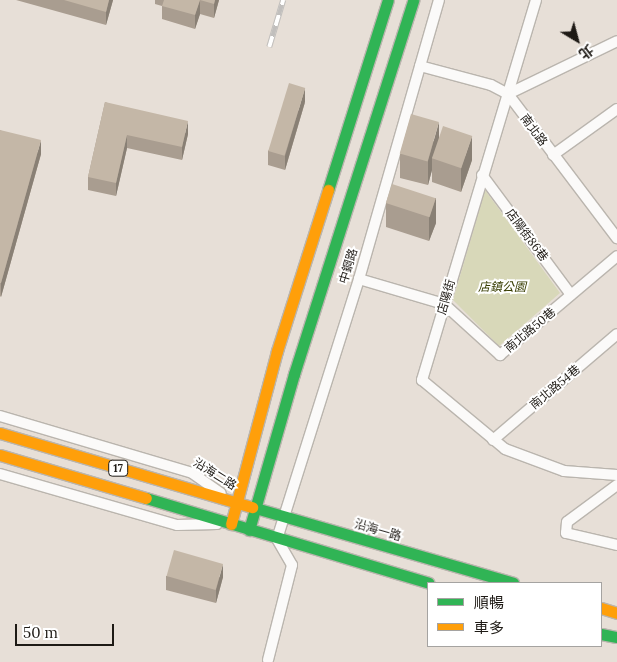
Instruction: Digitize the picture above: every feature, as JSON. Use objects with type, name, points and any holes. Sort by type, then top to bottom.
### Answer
[{"type":"street","points":[[0,474],[177,525],[231,524],[277,352],[388,0]]},
{"type":"street","name":"中鋼路","points":[[249,530],[294,374],[414,0]]},
{"type":"street","name":"中鋼路","points":[[277,539],[359,279],[439,0]]},
{"type":"street","name":"店陽街","points":[[536,0],[422,380],[505,449],[564,471],[617,475]]},
{"type":"street","points":[[508,94],[617,40]]},
{"type":"street","name":"南北路","points":[[420,66],[491,84],[508,94],[552,155],[617,238]]},
{"type":"street","points":[[552,155],[617,109]]},
{"type":"street","name":"店陽街86巷","points":[[482,175],[571,295]]},
{"type":"street","name":"南北路50巷","points":[[359,279],[444,304],[500,355],[617,256]]},
{"type":"street","name":"南北路54巷","points":[[493,440],[617,334]]},
{"type":"street","name":"沿海二路","points":[[0,416],[192,473],[236,503]]},
{"type":"street","name":"沿海二路","points":[[0,433],[236,503]]},
{"type":"street","name":"17","points":[[0,455],[427,582]]},
{"type":"street","points":[[617,484],[567,522],[566,532],[617,545]]},
{"type":"street","name":"沿海一路","points":[[236,503],[509,582]]},
{"type":"street","points":[[268,660],[292,565],[277,539]]},
{"type":"street","points":[[602,608],[617,613]]},
{"type":"street","points":[[602,634],[617,638]]},
{"type":"green space","name":"店鎮公園","points":[[485,190],[560,293],[499,346],[453,300]]},
{"type":"building","points":[[64,0],[109,0],[106,12]]},
{"type":"building","points":[[164,0],[200,0],[195,15],[162,6]]},
{"type":"building","points":[[200,0],[215,0],[214,4]]},
{"type":"building","points":[[289,83],[305,88],[284,156],[268,151]]},
{"type":"building","points":[[105,102],[188,121],[182,147],[127,135],[116,183],[88,177]]},
{"type":"building","points":[[411,114],[439,122],[428,161],[400,153]]},
{"type":"building","points":[[443,126],[472,136],[461,168],[432,158]]},
{"type":"building","points":[[0,130],[41,140],[1,283],[0,283]]},
{"type":"building","points":[[392,184],[436,198],[430,217],[386,203]]},
{"type":"building","points":[[174,550],[223,564],[216,590],[167,576]]},
{"type":"railway","points":[[269,47],[283,0]]},
{"type":"traffic: fast","points":[[328,190],[388,0]]},
{"type":"traffic: fast","points":[[249,530],[294,374],[413,0]]},
{"type":"traffic: fast","points":[[146,498],[427,582]]},
{"type":"traffic: fast","points":[[252,507],[510,582]]},
{"type":"traffic: fast","points":[[602,634],[617,637]]},
{"type":"traffic: slow","points":[[231,524],[277,351],[328,190]]},
{"type":"traffic: slow","points":[[0,433],[252,507]]},
{"type":"traffic: slow","points":[[0,455],[146,498]]},
{"type":"traffic: slow","points":[[602,608],[617,613]]}]
